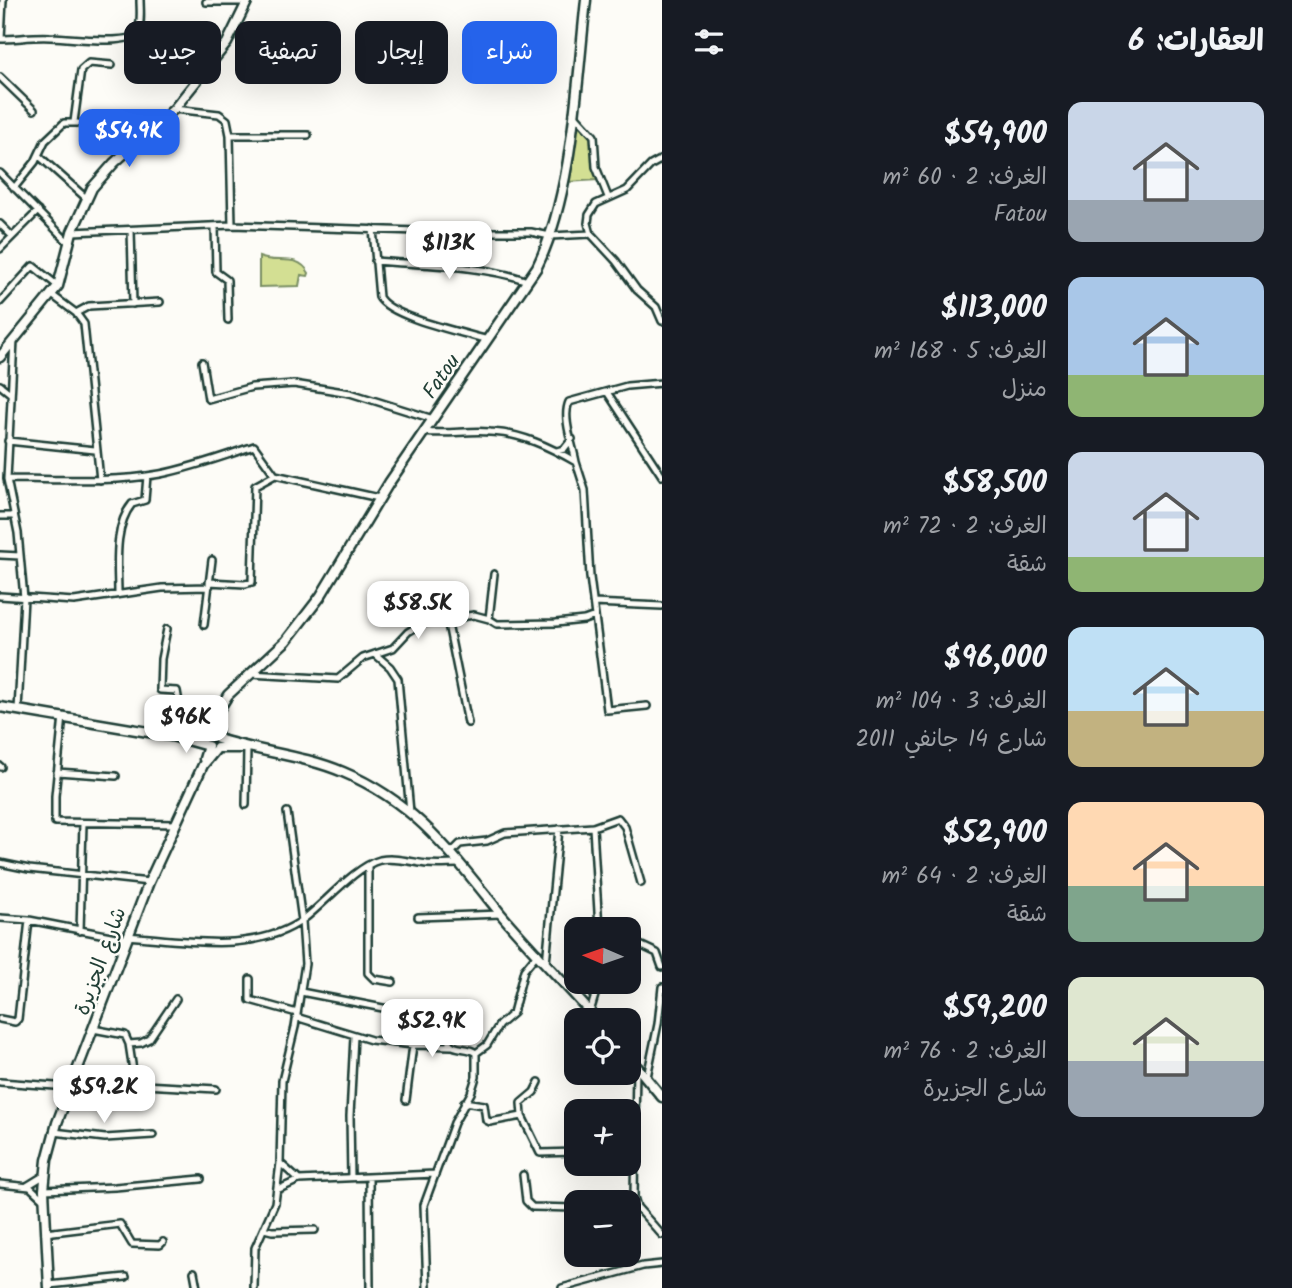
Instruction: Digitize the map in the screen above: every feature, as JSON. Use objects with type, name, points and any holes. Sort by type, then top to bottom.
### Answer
[{"type":"street","points":[[3,0],[1,39],[49,37],[96,40],[133,37],[137,34],[140,0]]},
{"type":"street","name":"Fatou","points":[[213,743],[220,708],[233,688],[286,641],[314,606],[342,564],[379,498],[537,267],[550,236],[562,186],[586,0]]},
{"type":"street","points":[[0,357],[58,286],[72,232],[86,198],[101,177],[174,109],[227,43],[248,1],[206,2]]},
{"type":"street","points":[[74,122],[80,70],[89,63],[112,65]]},
{"type":"street","points":[[0,77],[34,110]]},
{"type":"street","points":[[174,109],[223,116],[227,120],[230,135],[232,225]]},
{"type":"street","points":[[573,113],[594,136],[598,175],[608,198]]},
{"type":"street","points":[[14,188],[39,156],[40,147],[64,123],[74,122],[131,149]]},
{"type":"street","points":[[230,135],[308,135]]},
{"type":"street","points":[[39,156],[86,198]]},
{"type":"street","points":[[662,159],[651,165],[627,190],[596,204],[587,223],[591,234],[616,261],[637,290],[656,307],[662,321]]},
{"type":"street","points":[[0,173],[69,243]]},
{"type":"street","points":[[0,249],[38,211]]},
{"type":"street","points":[[0,224],[12,236]]},
{"type":"street","points":[[72,232],[232,225],[531,232],[550,236],[591,234]]},
{"type":"street","points":[[215,226],[216,272],[227,280],[228,320]]},
{"type":"street","points":[[373,229],[379,297],[383,303],[409,317],[488,340]]},
{"type":"street","points":[[131,230],[134,304]]},
{"type":"street","points":[[375,261],[515,276],[527,281]]},
{"type":"street","points":[[2,297],[33,267],[58,286]]},
{"type":"street","points":[[52,295],[76,313],[84,324],[100,480]]},
{"type":"street","points":[[76,313],[89,306],[160,302]]},
{"type":"street","points":[[14,340],[7,479],[24,598],[18,710]]},
{"type":"street","points":[[202,362],[208,399],[252,387],[294,384],[350,393],[433,419]]},
{"type":"street","points":[[647,705],[607,710],[593,603],[585,490],[576,462],[567,410],[569,402],[637,384],[662,383]]},
{"type":"street","points":[[0,384],[10,393]]},
{"type":"street","points":[[607,392],[662,476]]},
{"type":"street","points":[[0,408],[9,409]]},
{"type":"street","points":[[425,432],[448,435],[490,432],[521,436],[576,462]]},
{"type":"street","points":[[557,451],[568,446],[572,439]]},
{"type":"street","points":[[8,441],[95,450]]},
{"type":"street","points":[[7,479],[100,480],[147,476],[173,471],[254,446],[275,475]]},
{"type":"street","points":[[0,596],[74,601],[162,588],[244,584],[251,582],[255,486],[264,479],[275,475],[379,498]]},
{"type":"street","points":[[118,594],[118,548],[123,525],[132,504],[145,500],[147,476]]},
{"type":"street","points":[[0,516],[14,516]]},
{"type":"street","points":[[0,555],[20,556]]},
{"type":"street","points":[[204,625],[212,560]]},
{"type":"street","points":[[489,619],[494,573]]},
{"type":"street","points":[[593,603],[662,606]]},
{"type":"street","points":[[250,674],[338,680],[363,658],[393,648],[415,626],[447,619],[474,615],[497,624],[584,620],[595,616]]},
{"type":"street","points":[[447,619],[468,723]]},
{"type":"street","points":[[167,629],[161,659],[160,690],[177,691],[183,711],[220,708]]},
{"type":"street","points":[[375,654],[390,667],[398,679],[410,812]]},
{"type":"street","points":[[0,707],[295,756],[343,772],[389,796],[452,852],[501,914],[586,1008]]},
{"type":"street","points":[[63,716],[54,820],[58,823],[176,824]]},
{"type":"street","name":"شارع الجزيرة","points":[[49,1287],[44,1190],[54,1132],[68,1089],[149,882],[213,743]]},
{"type":"street","points":[[246,805],[247,748]]},
{"type":"street","points":[[57,772],[116,776]]},
{"type":"street","points":[[254,1288],[254,1255],[275,1203],[280,1163],[282,1082],[305,964],[287,812]]},
{"type":"street","points":[[452,852],[460,844],[487,841],[505,833],[593,827],[618,818],[625,827],[640,883]]},
{"type":"street","points":[[80,931],[83,823]]},
{"type":"street","points":[[593,827],[598,917]]},
{"type":"street","points":[[546,963],[559,829]]},
{"type":"street","points":[[0,918],[29,920],[80,931],[127,937],[228,942],[271,934],[302,921],[368,866],[378,861],[393,859],[427,864],[462,863]]},
{"type":"street","points":[[0,863],[29,869],[149,882]]},
{"type":"street","points":[[368,866],[368,973],[374,978],[393,982]]},
{"type":"street","points":[[418,917],[501,914]]},
{"type":"street","points":[[0,1019],[15,1022],[18,1019],[29,920]]},
{"type":"street","points":[[641,945],[657,953],[662,967]]},
{"type":"street","points":[[476,1053],[487,1045],[499,1025],[513,1013],[524,970],[538,953]]},
{"type":"street","points":[[250,979],[250,1000],[354,1036],[413,1045],[452,1046],[476,1053]]},
{"type":"street","points":[[647,1077],[658,1024],[662,987]]},
{"type":"street","points":[[301,992],[388,1009]]},
{"type":"street","points":[[129,1044],[149,1039],[176,999]]},
{"type":"street","points":[[450,1010],[448,1038],[452,1046]]},
{"type":"street","points":[[93,1029],[125,1035],[134,1077],[145,1085]]},
{"type":"street","points":[[351,1178],[350,1116],[354,1036]]},
{"type":"street","points":[[406,1100],[413,1045]]},
{"type":"street","points":[[428,1288],[423,1217],[426,1197],[464,1102],[471,1093],[476,1077],[476,1053]]},
{"type":"street","points":[[641,1071],[662,1097]]},
{"type":"street","points":[[539,1082],[534,1092],[521,1103],[522,1116],[540,1153],[564,1152]]},
{"type":"street","points":[[0,1083],[103,1095],[145,1085],[216,1089]]},
{"type":"street","points":[[634,1190],[636,1085]]},
{"type":"street","points":[[464,1102],[484,1105],[486,1120],[490,1122],[522,1116]]},
{"type":"street","points":[[54,1132],[114,1138],[153,1135]]},
{"type":"street","points":[[280,1163],[299,1180]]},
{"type":"street","points":[[276,1191],[299,1180],[435,1174]]},
{"type":"street","points":[[27,1186],[45,1175]]},
{"type":"street","points":[[523,1175],[526,1201],[532,1207],[564,1208]]},
{"type":"street","points":[[369,1178],[370,1288]]},
{"type":"street","points":[[44,1190],[201,1179]]},
{"type":"street","points":[[0,1184],[27,1186],[34,1189],[44,1200]]},
{"type":"street","points":[[641,1211],[662,1235]]},
{"type":"street","points":[[45,1233],[120,1224],[131,1244],[160,1245],[163,1242]]},
{"type":"street","points":[[264,1229],[315,1230]]},
{"type":"street","points":[[562,1288],[579,1286],[643,1266],[662,1264]]},
{"type":"street","points":[[194,1272],[197,1288]]},
{"type":"street","points":[[49,1287],[126,1277]]},
{"type":"green space","points":[[578,121],[592,134],[597,180],[568,182]]},
{"type":"green space","points":[[259,257],[299,263],[309,273],[308,276],[301,275],[299,286],[259,287]]}]
